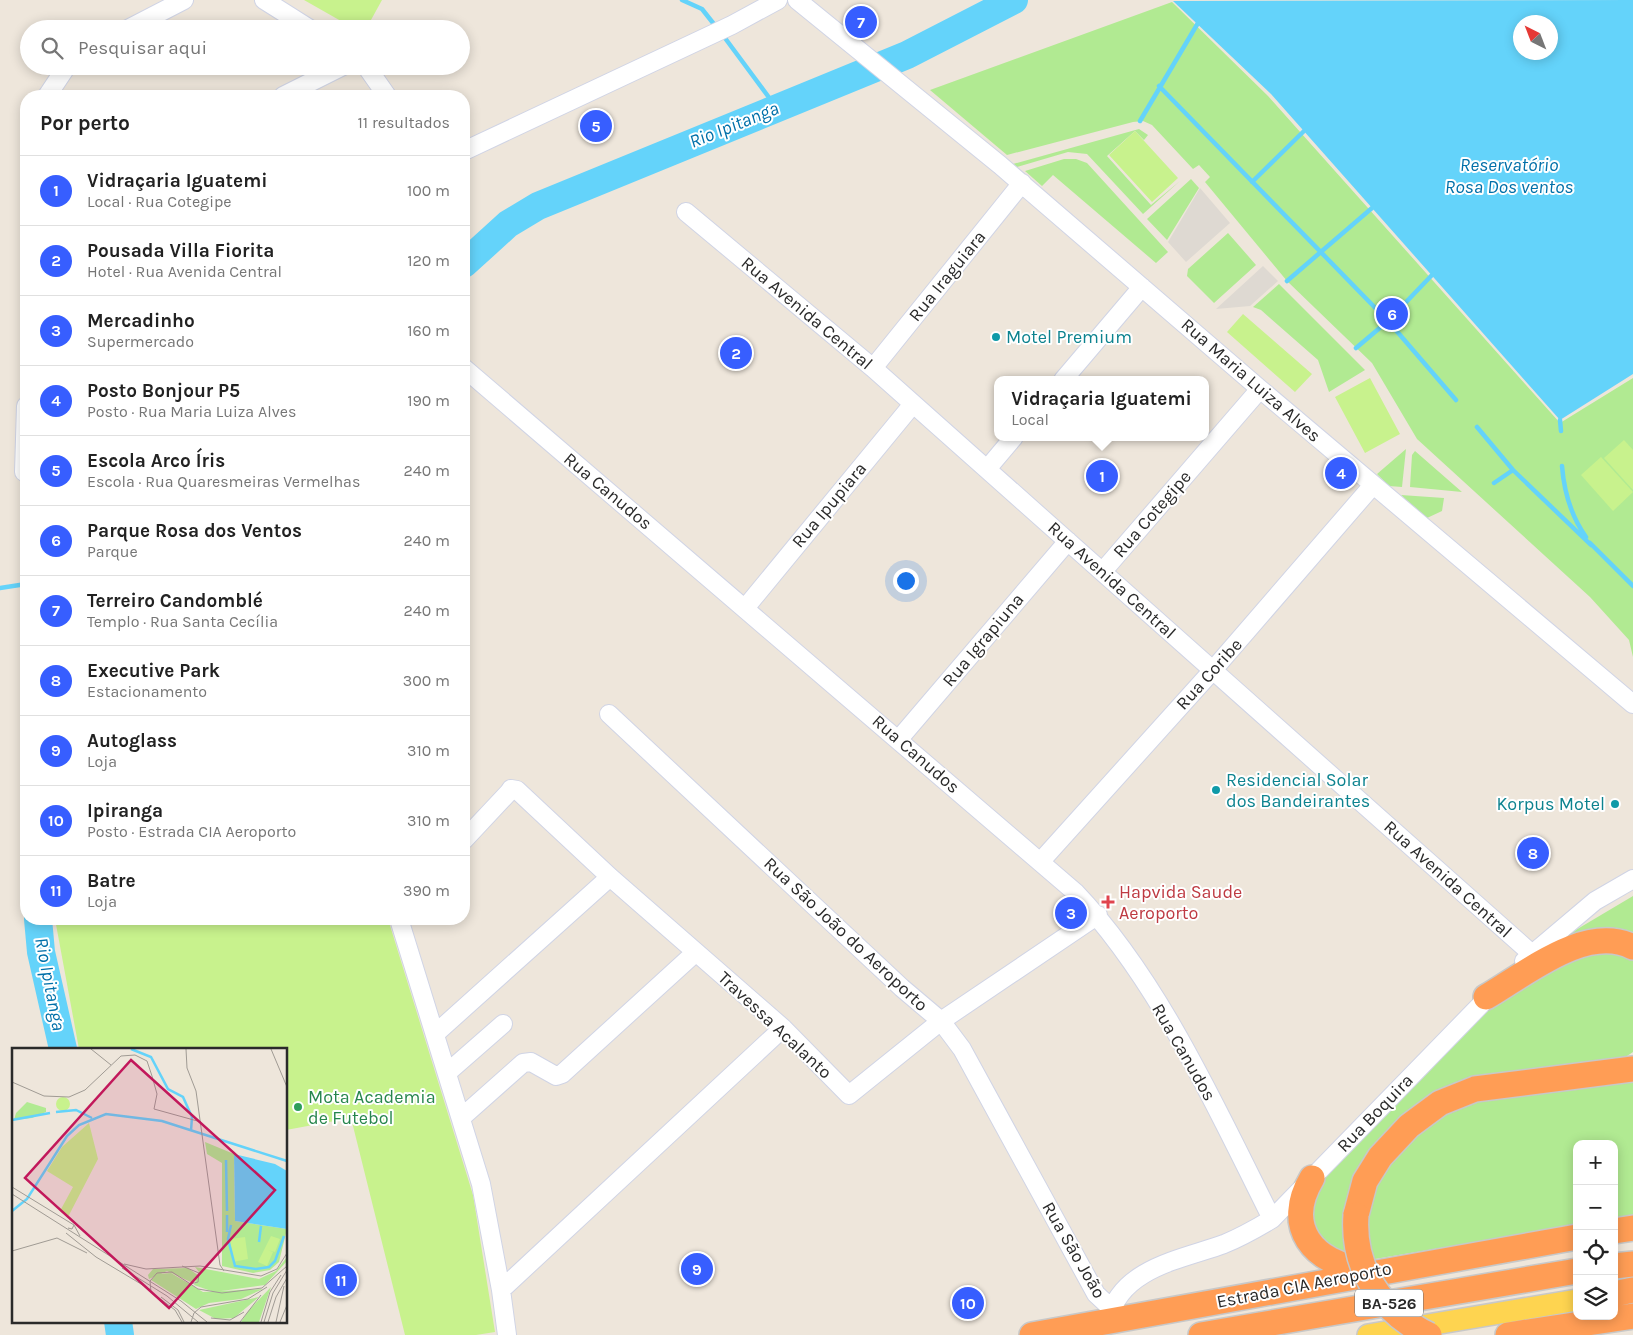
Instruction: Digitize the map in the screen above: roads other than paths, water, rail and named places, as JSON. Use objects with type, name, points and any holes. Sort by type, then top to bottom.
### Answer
[{"type":"highway","points":[[1486,998],[1583,943],[1617,941],[1633,947]]},
{"type":"highway","points":[[1429,1335],[1393,1312],[1373,1288],[1359,1256],[1355,1229],[1356,1215],[1364,1181],[1380,1156],[1409,1126],[1440,1102],[1475,1088],[1621,1071],[1633,1064]]},
{"type":"highway","points":[[1312,1178],[1305,1191],[1300,1209],[1302,1226],[1312,1245],[1329,1260],[1340,1265],[1383,1270]]},
{"type":"highway","points":[[1618,1230],[1633,1228]]},
{"type":"highway","name":"Estrada CIA Aeroporto","points":[[1032,1335],[1110,1315],[1573,1238]]},
{"type":"highway","points":[[1618,1266],[1633,1264]]},
{"type":"highway","name":"Estrada CIA Aeroporto","points":[[1201,1335],[1573,1272]]},
{"type":"highway","points":[[1618,1294],[1633,1290]]},
{"type":"highway","points":[[1508,1335],[1633,1316]]},
{"type":"main road","points":[[1618,1295],[1633,1295]]},
{"type":"main road","name":"BA-526","points":[[1368,1335],[1573,1301]]},
{"type":"street","points":[[145,20],[184,0]]},
{"type":"street","points":[[264,0],[296,20]]},
{"type":"street","points":[[470,148],[732,25],[778,0]]},
{"type":"street","name":"Rua Maria Luiza Alves","points":[[797,0],[1022,184],[1260,389],[1633,704]]},
{"type":"street","points":[[51,90],[61,75]]},
{"type":"street","points":[[295,90],[325,75]]},
{"type":"street","points":[[372,75],[382,90]]},
{"type":"street","name":"Rua Iraguiara","points":[[873,368],[1022,184]]},
{"type":"street","name":"Rua Avenida Central","points":[[686,212],[873,368],[1532,954]]},
{"type":"street","points":[[1066,376],[1142,287]]},
{"type":"street","name":"Rua Canudos","points":[[470,373],[899,739],[1040,861],[1098,915],[1140,975],[1195,1067],[1272,1220]]},
{"type":"street","name":"Rua Cotegipe","points":[[1103,571],[1260,389]]},
{"type":"street","name":"Rua Ipupiara","points":[[746,607],[913,404]]},
{"type":"street","points":[[987,469],[1011,441]]},
{"type":"street","name":"Rua Coribe","points":[[1040,861],[1213,670],[1373,485]]},
{"type":"street","name":"Rua Igrapiuna","points":[[899,739],[1068,541]]},
{"type":"street","name":"Rua São João do Aeroporto","points":[[609,714],[902,988],[942,1021],[962,1049],[1039,1189]]},
{"type":"street","name":"Travessa Acalanto","points":[[470,834],[509,792],[515,789],[610,877],[783,1028],[849,1095],[942,1021]]},
{"type":"street","points":[[435,1034],[610,877]]},
{"type":"street","name":"Rua Boquira","points":[[1110,1315],[1118,1295],[1142,1276],[1178,1258],[1235,1240],[1272,1220],[1486,998],[1532,954],[1595,901],[1633,879]]},
{"type":"street","points":[[942,1021],[1098,915]]},
{"type":"street","points":[[401,925],[481,1184],[506,1327]]},
{"type":"street","points":[[461,1118],[523,1063],[531,1062],[556,1076],[562,1074],[696,952]]},
{"type":"street","points":[[447,1073],[503,1024]]},
{"type":"street","points":[[501,1290],[783,1028]]},
{"type":"street","name":"Rua São João","points":[[1039,1189],[1096,1294],[1110,1315]]},
{"type":"water","name":"Reservatório Rosa Dos ventos","points":[[1633,0],[1633,374],[1560,420],[1271,94],[1173,1]]},
{"type":"waterway","points":[[682,0],[702,9],[717,28]]},
{"type":"waterway","name":"Rio Ipitanga","points":[[470,259],[508,224],[538,206],[907,55],[1014,0]]},
{"type":"waterway","points":[[1140,121],[1198,23]]},
{"type":"waterway","points":[[722,34],[776,107]]},
{"type":"waterway","points":[[1159,86],[1388,321],[1456,400]]},
{"type":"waterway","points":[[1252,182],[1304,131]]},
{"type":"waterway","points":[[1287,281],[1372,208]]},
{"type":"waterway","points":[[1356,348],[1388,321],[1432,275]]},
{"type":"waterway","points":[[1560,420],[1561,431]]},
{"type":"waterway","points":[[1477,427],[1513,470],[1591,545]]},
{"type":"waterway","points":[[1562,466],[1564,485],[1569,503],[1576,521],[1586,537]]},
{"type":"waterway","points":[[1494,483],[1513,470]]},
{"type":"waterway","points":[[1590,543],[1633,586]]},
{"type":"waterway","points":[[0,588],[20,585]]},
{"type":"waterway","name":"Rio Ipitanga","points":[[39,925],[41,952],[63,1048]]},
{"type":"waterway","name":"Rio Ipitanga","points":[[118,1322],[120,1335]]},
{"type":"place","name":"Terreiro Candomblé","points":[[861,22]]},
{"type":"place","name":"Escola Arco Íris","points":[[596,126]]},
{"type":"place","name":"Parque Rosa dos Ventos","points":[[1392,314]]},
{"type":"place","name":"Motel Premium","points":[[996,337]]},
{"type":"place","name":"Pousada Villa Fiorita","points":[[736,353]]},
{"type":"place","name":"Posto Bonjour P5","points":[[1341,473]]},
{"type":"place","name":"Vidraçaria Iguatemi","points":[[1102,476]]},
{"type":"place","name":"Residencial Solar dos Bandeirantes","points":[[1216,790]]},
{"type":"place","name":"Korpus Motel","points":[[1615,804]]},
{"type":"place","name":"Executive Park","points":[[1533,853]]},
{"type":"place","name":"Hapvida Saude Aeroporto","points":[[1108,902]]},
{"type":"place","name":"Mercadinho","points":[[1071,913]]},
{"type":"place","name":"Mota Academia de Futebol","points":[[298,1107]]},
{"type":"place","name":"Autoglass","points":[[697,1269]]},
{"type":"place","name":"Batre","points":[[341,1280]]},
{"type":"place","name":"Ipiranga","points":[[968,1303]]}]
